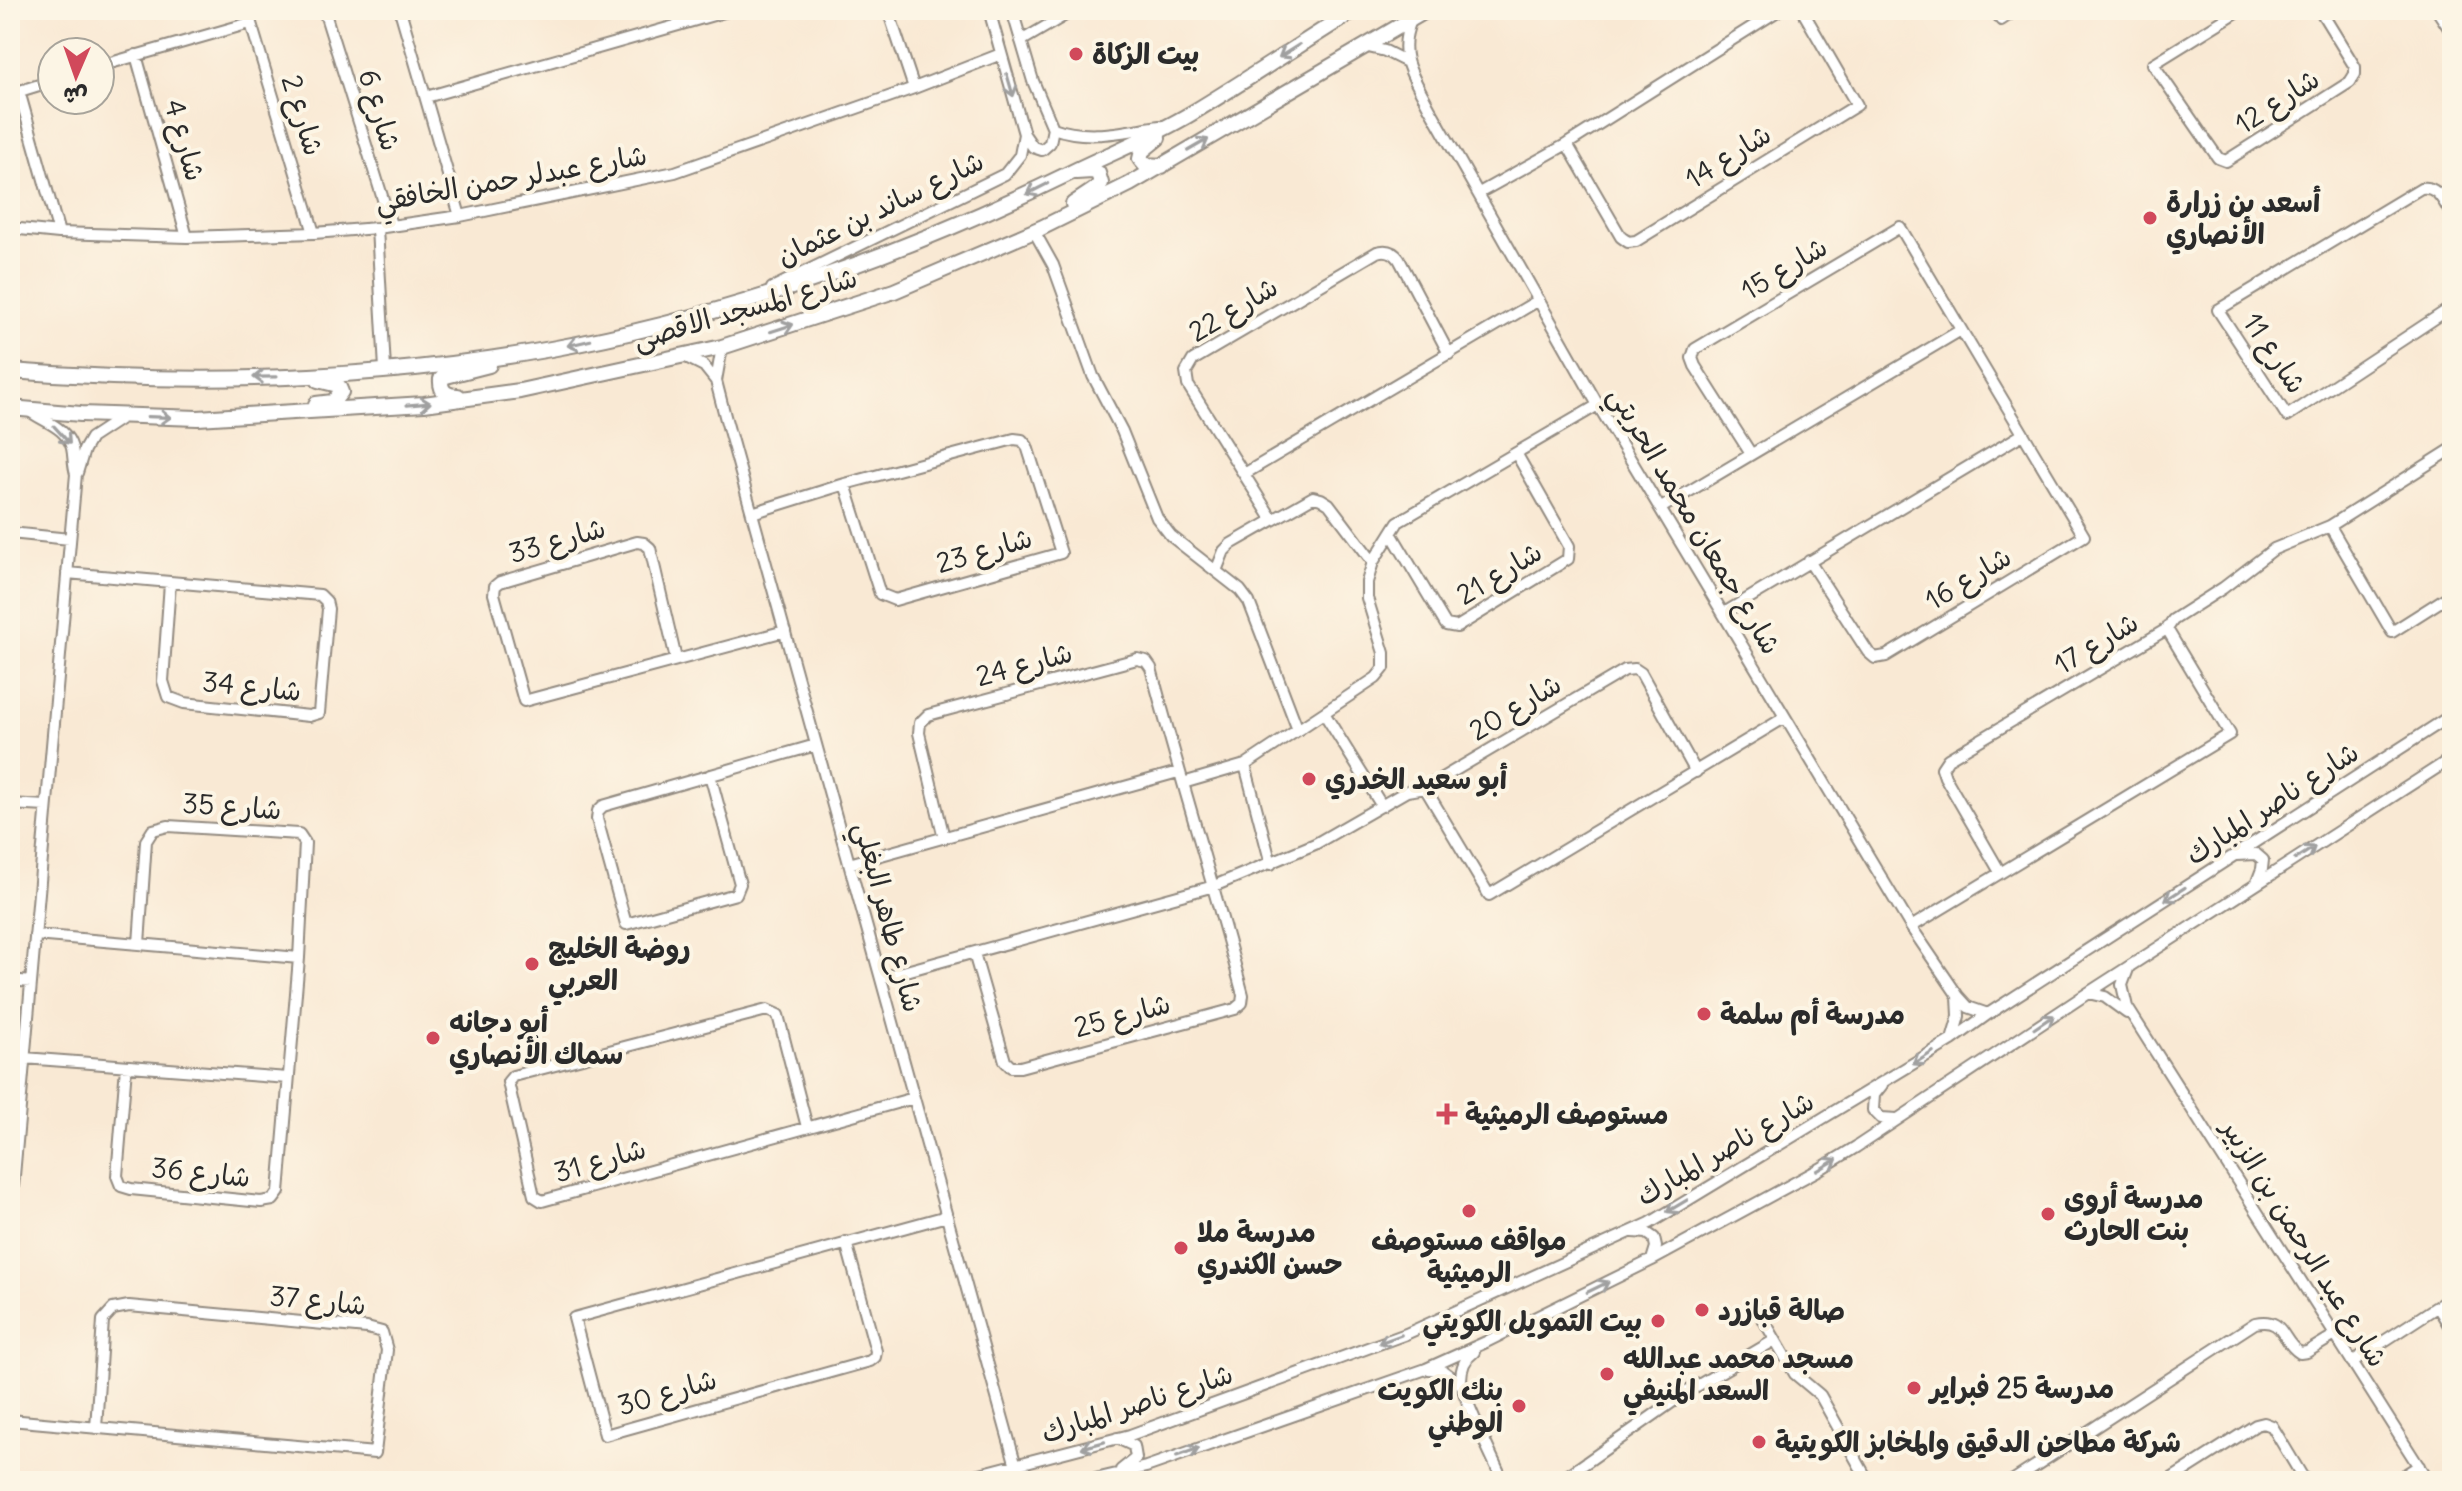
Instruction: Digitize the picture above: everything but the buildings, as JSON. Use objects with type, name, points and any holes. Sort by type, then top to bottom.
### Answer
[{"type":"main road","name":"شارع المسجد الاقصى","points":[[10,371],[159,379],[293,377],[416,367],[551,349],[749,300],[904,247],[1004,206],[1191,114],[1355,10]]},
{"type":"main road","name":"شارع المسجد الاقصى","points":[[10,408],[228,417],[360,409],[489,396],[722,347],[894,291],[1038,230],[1163,165],[1427,10]]},
{"type":"main road","points":[[1163,165],[1145,165],[1140,159],[1142,151],[1191,114]]},
{"type":"main road","points":[[1038,230],[1101,183],[1098,173],[1071,173]]},
{"type":"main road","points":[[489,396],[450,396],[443,392],[441,379],[551,349]]},
{"type":"main road","points":[[228,417],[333,402],[341,392],[338,385],[331,382],[293,377]]},
{"type":"street","name":"شارع 2","points":[[247,10],[314,233]]},
{"type":"street","name":"شارع 6","points":[[324,10],[391,225]]},
{"type":"street","points":[[400,10],[460,216]]},
{"type":"street","points":[[426,97],[731,10]]},
{"type":"street","points":[[888,10],[914,88]]},
{"type":"street","points":[[989,10],[1024,134],[1033,147],[1042,150],[1050,143],[1053,128],[1033,81],[1012,10]]},
{"type":"street","points":[[1021,41],[1074,10]]},
{"type":"street","points":[[1479,193],[1567,144],[1779,10]]},
{"type":"street","name":"شارع 14","points":[[1567,144],[1621,237],[1628,242],[1636,241],[1857,105],[1802,10]]},
{"type":"street","points":[[1995,10],[2001,20],[2016,10]]},
{"type":"street","name":"شارع 12","points":[[2240,10],[2153,64],[2218,158],[2226,161],[2350,82],[2355,74],[2355,67],[2320,10]]},
{"type":"street","points":[[2437,10],[2452,33]]},
{"type":"street","points":[[1364,46],[1385,51],[1405,61],[1405,40],[1411,20]]},
{"type":"street","points":[[116,61],[250,23]]},
{"type":"street","name":"شارع عبدلر حمن الخافقي","points":[[10,228],[59,233],[187,237],[314,233],[460,216],[675,172],[1001,54]]},
{"type":"street","name":"شارع 4","points":[[136,55],[187,237]]},
{"type":"street","name":"شارع جمعان محمد الحريتي","points":[[1405,61],[1598,405],[1911,927],[1958,996],[1968,1007],[1988,1014]]},
{"type":"street","points":[[36,86],[14,92],[59,233]]},
{"type":"street","points":[[1053,128],[1069,134],[1091,136],[1170,125]]},
{"type":"street","name":"شارع ساند بن عثمان","points":[[749,300],[820,262],[1005,174],[1020,155],[1024,134]]},
{"type":"street","name":"شارع 11","points":[[2452,215],[2436,191],[2429,187],[2421,188],[2218,310],[2287,416],[2452,307]]},
{"type":"street","name":"شارع 15","points":[[1751,454],[1695,366],[1692,358],[1695,349],[1900,227],[1996,390]]},
{"type":"street","points":[[377,228],[385,369]]},
{"type":"street","points":[[1038,230],[1093,376],[1122,431],[1150,505],[1171,536],[1240,590],[1249,602],[1298,730]]},
{"type":"street","name":"شارع 22","points":[[1244,474],[1188,385],[1187,367],[1193,360],[1377,252],[1393,252],[1399,259],[1449,354]]},
{"type":"street","points":[[1272,519],[1244,474],[1539,300]]},
{"type":"street","points":[[1661,508],[1961,330]]},
{"type":"street","name":"شارع طاهر البغلي","points":[[722,347],[716,381],[1016,1466]]},
{"type":"street","points":[[686,357],[704,366],[716,381]]},
{"type":"street","name":"شارع 16","points":[[1809,561],[1868,652],[1875,658],[1886,656],[2084,536],[1996,390]]},
{"type":"street","points":[[849,864],[1180,778],[1245,765],[1376,678],[1384,668],[1384,653],[1367,598],[1369,571],[1398,522],[1598,405]]},
{"type":"street","points":[[10,1221],[76,474],[73,451],[66,436],[27,409]]},
{"type":"street","points":[[76,474],[91,438],[126,415]]},
{"type":"street","points":[[1724,613],[2023,434]]},
{"type":"street","name":"شارع 23","points":[[752,513],[845,484],[1014,439],[1022,440],[1027,446],[1061,553],[895,600],[887,598],[880,594],[845,484]]},
{"type":"street","points":[[2167,629],[2173,620],[2223,588],[2274,549],[2330,526],[2452,449]]},
{"type":"street","name":"شارع 21","points":[[1391,533],[1450,628],[1457,627],[1568,559],[1569,546],[1516,453]]},
{"type":"street","points":[[1216,571],[1228,546],[1308,499],[1321,499],[1329,504],[1373,562]]},
{"type":"street","points":[[2330,526],[2392,632],[2452,594]]},
{"type":"street","points":[[10,533],[70,539]]},
{"type":"street","name":"شارع 33","points":[[676,659],[650,548],[644,543],[622,546],[495,586],[494,594],[524,701],[785,631]]},
{"type":"street","name":"شارع 34","points":[[67,573],[318,594],[324,598],[328,609],[319,713],[309,716],[184,703],[168,697],[163,681],[170,583]]},
{"type":"street","name":"شارع 17","points":[[1911,927],[2230,734],[2167,629],[1948,759],[1942,768],[1945,777],[2000,872]]},
{"type":"street","name":"شارع 24","points":[[944,838],[919,733],[920,723],[928,715],[1137,659],[1146,661],[1151,668],[1180,778],[1198,829]]},
{"type":"street","name":"شارع 20","points":[[1425,788],[1625,670],[1635,669],[1641,673],[1696,772]]},
{"type":"street","points":[[1324,713],[1382,806]]},
{"type":"street","name":"شارع ناصر المبارك","points":[[953,1481],[1117,1438],[1406,1334],[1650,1223],[1952,1040],[2452,715]]},
{"type":"street","points":[[881,978],[1214,886],[1315,844],[1407,791],[1425,788],[1489,895],[1784,718]]},
{"type":"street","points":[[710,775],[740,890],[736,894],[626,924],[597,819],[598,811],[603,806],[710,775],[816,745]]},
{"type":"street","name":"شارع ناصر المبارك","points":[[1087,1481],[1146,1467],[1426,1369],[1652,1260],[1820,1169],[1900,1119],[2088,993],[2452,758]]},
{"type":"street","points":[[1245,765],[1271,864]]},
{"type":"street","points":[[10,804],[46,806]]},
{"type":"street","name":"شارع 35","points":[[139,944],[146,841],[153,830],[168,826],[299,834],[305,843],[293,1037]]},
{"type":"street","name":"شارع 25","points":[[974,953],[1005,1061],[1011,1067],[1235,1009],[1242,1003],[1243,995],[1198,829]]},
{"type":"street","points":[[2236,855],[2256,854],[2263,860],[2256,884]]},
{"type":"street","points":[[35,935],[299,958]]},
{"type":"street","name":"شارع عبد الرحمن بن الزبير","points":[[2129,967],[2122,993],[2127,1007],[2428,1481]]},
{"type":"street","points":[[10,980],[31,982]]},
{"type":"street","name":"شارع عبد الرحمن بن الزبير","points":[[2088,993],[2105,997],[2121,1006],[2141,1030]]},
{"type":"street","points":[[1952,1040],[1959,1016],[1958,996]]},
{"type":"street","name":"شارع 31","points":[[807,1127],[778,1015],[767,1010],[513,1076],[508,1082],[534,1196],[542,1201],[914,1098]]},
{"type":"street","name":"شارع 36","points":[[126,1067],[117,1176],[121,1186],[261,1202],[273,1200],[279,1192],[293,1037]]},
{"type":"street","points":[[24,1058],[288,1078]]},
{"type":"street","points":[[1886,1081],[1874,1095],[1873,1110],[1881,1118],[1900,1119]]},
{"type":"street","name":"شارع 30","points":[[846,1242],[876,1351],[875,1357],[870,1361],[605,1435],[574,1318],[846,1242],[947,1216]]},
{"type":"street","points":[[1627,1231],[1647,1233],[1654,1238],[1656,1247],[1652,1260]]},
{"type":"street","points":[[2352,1362],[2452,1297]]},
{"type":"street","name":"شارع 37","points":[[10,1420],[96,1428],[375,1453],[387,1350],[382,1332],[367,1328],[129,1306],[113,1309],[103,1320],[96,1428]]},
{"type":"street","points":[[2438,1307],[2452,1330]]},
{"type":"street","points":[[1758,1310],[1795,1374],[1820,1395],[1868,1481]]},
{"type":"street","points":[[2012,1481],[2255,1323],[2265,1321],[2276,1325],[2294,1350],[2300,1353],[2335,1335]]},
{"type":"street","points":[[1560,1481],[1697,1386],[1775,1340]]},
{"type":"street","points":[[1486,1342],[1468,1357],[1463,1367],[1462,1385],[1503,1481]]},
{"type":"street","points":[[1426,1369],[1443,1371],[1462,1385]]},
{"type":"street","points":[[2168,1481],[2256,1425],[2264,1423],[2272,1426],[2305,1481]]},
{"type":"street","points":[[1116,1473],[1136,1458],[1134,1446],[1117,1438]]},
{"type":"street","points":[[2395,1481],[2419,1466]]},
{"type":"place","name":"بيت الزكاة","points":[[1076,54]]},
{"type":"place","name":"أسعد بن زرارة الأنصاري","points":[[2150,218]]},
{"type":"place","name":"أبو سعيد الخدري","points":[[1309,779]]},
{"type":"place","name":"روضة الخليج العربي","points":[[532,964]]},
{"type":"place","name":"مدرسة أم سلمة","points":[[1704,1014]]},
{"type":"place","name":"أبو دجانه سماك الأنصاري","points":[[433,1038]]},
{"type":"place","name":"مستوصف الرميثية","points":[[1447,1114]]},
{"type":"place","name":"مواقف مستوصف الرميثية","points":[[1469,1211]]},
{"type":"place","name":"مدرسة أروى بنت الحارث","points":[[2048,1214]]},
{"type":"place","name":"مدرسة ملا حسن الكندري","points":[[1181,1248]]},
{"type":"place","name":"صالة قبازرد","points":[[1702,1310]]},
{"type":"place","name":"بيت التمويل الكويتي","points":[[1658,1321]]},
{"type":"place","name":"مسجد محمد عبدالله السعد المنيفي","points":[[1607,1374]]},
{"type":"place","name":"مدرسة 25 فبراير","points":[[1914,1388]]},
{"type":"place","name":"بنك الكويت الوطني","points":[[1519,1406]]},
{"type":"place","name":"شركة مطاحن الدقيق والمخابز الكويتية","points":[[1759,1442]]}]
